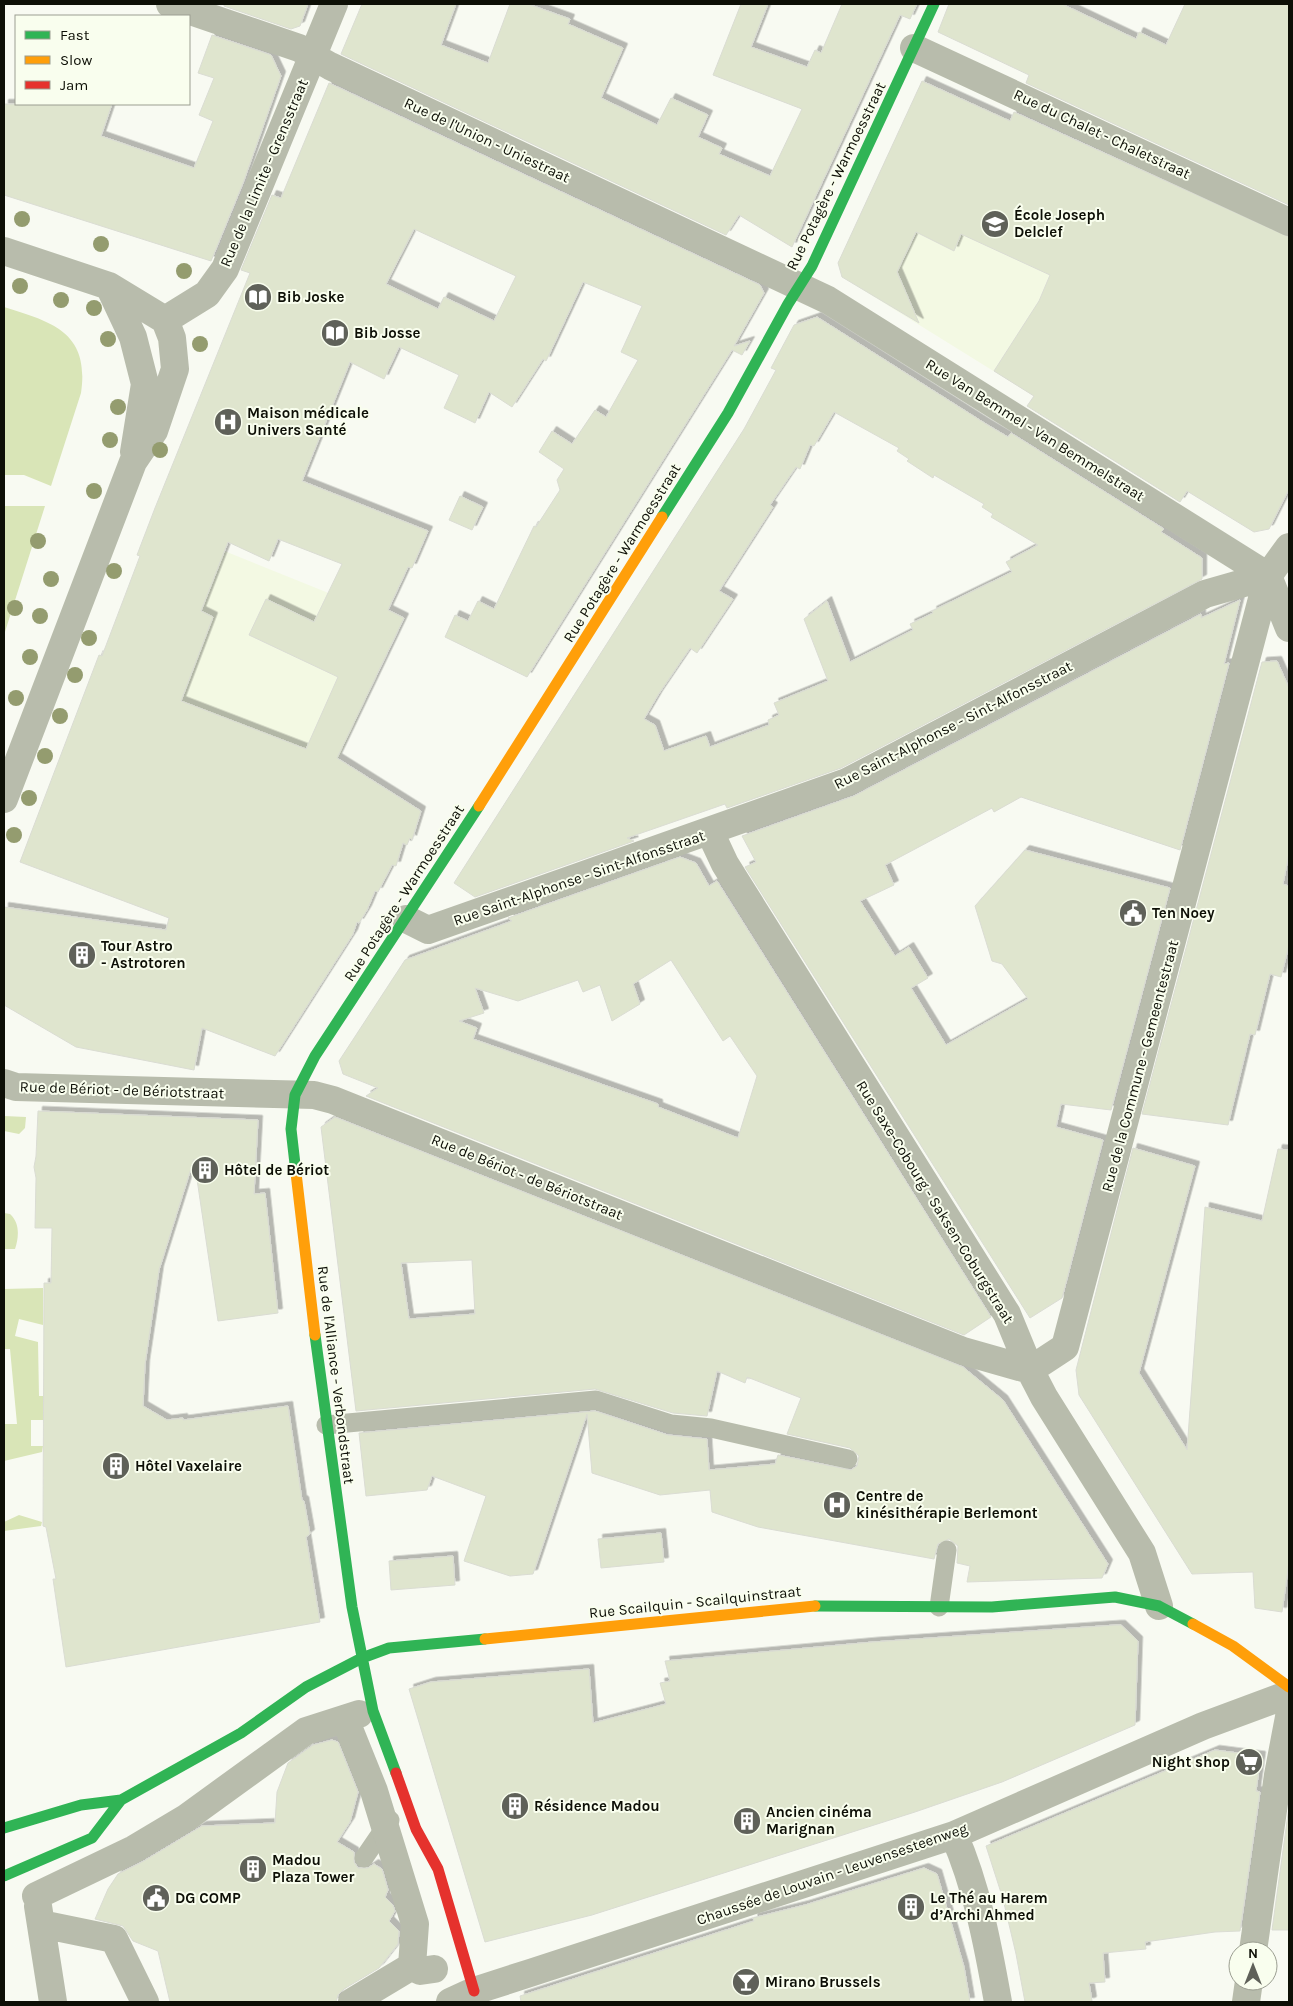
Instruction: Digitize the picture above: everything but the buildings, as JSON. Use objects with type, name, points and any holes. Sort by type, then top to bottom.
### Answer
[{"type":"street","name":"Rue de l'Union - Uniestraat","points":[[170,4],[298,48],[799,287]]},
{"type":"street","name":"Rue de la Limite - Grensstraat","points":[[165,320],[207,294],[224,269],[334,4]]},
{"type":"street","name":"Rue Potagère - Warmoesstraat","points":[[295,1094],[315,1056],[448,856],[728,413],[812,266],[934,4]]},
{"type":"street","name":"Rue du Chalet - Chaletstraat","points":[[914,48],[1289,222]]},
{"type":"street","points":[[4,251],[109,286],[165,320],[172,338],[175,369],[154,431],[133,462],[4,799]]},
{"type":"street","points":[[109,286],[133,337],[145,384],[137,426],[133,462]]},
{"type":"street","name":"Rue Van Bemmel - Van Bemmelstraat","points":[[799,287],[828,300],[1268,576]]},
{"type":"street","name":"Rue de la Commune - Gemeentestraat","points":[[1030,1370],[1065,1347],[1268,576],[1289,546]]},
{"type":"street","points":[[1268,576],[1289,628]]},
{"type":"street","name":"Rue Saint-Alphonse - Sint-Alfonsstraat","points":[[406,919],[428,930],[848,782],[1205,594],[1268,576]]},
{"type":"street","name":"Rue Saxe-Cobourg - Saksen-Coburgstraat","points":[[710,832],[725,864],[1007,1314],[1030,1370],[1142,1553],[1159,1606]]},
{"type":"street","name":"Rue de Bériot - de Bériotstraat","points":[[4,1083],[16,1087],[295,1094],[314,1095],[333,1100],[963,1351],[1030,1370]]},
{"type":"street","name":"Rue de l'Alliance - Verbondstraat","points":[[295,1094],[291,1129],[326,1425],[352,1607],[373,1710],[416,1829],[438,1869],[462,1997]]},
{"type":"street","name":"Rue Scailquin - Scailquinstraat","points":[[4,1828],[33,1821],[81,1805],[121,1800],[241,1733],[306,1687],[362,1658],[389,1648],[826,1604],[992,1607],[1115,1597],[1159,1606],[1233,1646],[1289,1687]]},
{"type":"street","name":"Chaussée de Louvain - Leuvensesteenweg","points":[[462,1997],[954,1835],[1203,1726],[1289,1694]]},
{"type":"street","points":[[53,2002],[35,1887],[134,1849],[177,1823],[306,1731],[352,1716],[415,1924],[422,1975],[352,2002]]},
{"type":"street","points":[[1254,1941],[1278,1775],[1289,1718]]},
{"type":"street","name":"Rue Scailquin - Scailquinstraat","points":[[4,1876],[92,1838],[121,1800]]},
{"type":"street","points":[[954,1835],[964,1859],[991,1966],[998,2002]]},
{"type":"street","points":[[41,1924],[114,1939],[145,2002]]},
{"type":"lane","points":[[326,1425],[596,1400],[671,1424],[710,1428],[848,1459]]},
{"type":"lane","points":[[939,1607],[947,1550]]},
{"type":"lane","points":[[364,1858],[405,1799]]},
{"type":"shaded area","name":"École Joseph Delclef","points":[[922,81],[1065,145],[1040,400],[842,277],[838,263]]},
{"type":"shaded area","points":[[165,527],[388,617],[370,659],[377,676],[324,790],[87,713]]},
{"type":"green space","points":[[4,307],[38,318],[52,325],[64,333],[73,343],[80,356],[82,372],[81,393],[51,486],[24,475],[4,475]]},
{"type":"green space","points":[[4,506],[45,506],[4,635]]},
{"type":"green space","points":[[4,1116],[26,1117],[25,1128],[19,1134],[4,1131]]},
{"type":"green space","points":[[4,1213],[10,1214],[16,1222],[18,1235],[15,1249],[4,1249]]},
{"type":"green space","points":[[43,1288],[43,1325],[19,1319],[15,1336],[38,1342],[39,1396],[44,1396],[44,1420],[31,1420],[31,1446],[43,1446],[42,1452],[4,1461],[4,1424],[17,1424],[10,1349],[4,1349],[4,1289]]},
{"type":"green space","points":[[19,1515],[42,1522],[41,1526],[4,1531],[4,1522]]},
{"type":"traffic: fast","points":[[662,517],[728,413],[788,304],[812,266],[934,4]]},
{"type":"traffic: fast","points":[[296,1173],[291,1129],[295,1095],[315,1056],[479,806]]},
{"type":"traffic: fast","points":[[315,1335],[352,1607],[373,1711],[396,1773]]},
{"type":"traffic: fast","points":[[815,1606],[992,1607],[1115,1597],[1159,1606],[1193,1624]]},
{"type":"traffic: fast","points":[[4,1828],[81,1805],[121,1800],[241,1733],[306,1687],[362,1658],[389,1648],[485,1639]]},
{"type":"traffic: fast","points":[[4,1876],[92,1838],[121,1800]]},
{"type":"traffic: slow","points":[[479,806],[662,517]]},
{"type":"traffic: slow","points":[[296,1173],[315,1335]]},
{"type":"traffic: slow","points":[[485,1639],[815,1606]]},
{"type":"traffic: slow","points":[[1193,1624],[1233,1646],[1289,1687]]},
{"type":"traffic: jam","points":[[396,1773],[416,1829],[438,1869],[474,1991]]},
{"type":"place","name":"École Joseph Delclef","points":[[995,224]]},
{"type":"place","name":"Bib Joske","points":[[258,297]]},
{"type":"place","name":"Bib Josse","points":[[335,333]]},
{"type":"place","name":"Maison médicale Univers Santé","points":[[228,422]]},
{"type":"place","name":"Ten Noey","points":[[1133,913]]},
{"type":"place","name":"Tour Astro - Astrotoren","points":[[82,955]]},
{"type":"place","name":"Hôtel de Bériot","points":[[205,1170]]},
{"type":"place","name":"Hôtel Vaxelaire","points":[[116,1466]]},
{"type":"place","name":"Centre de kinésithérapie Berlemont","points":[[837,1505]]},
{"type":"place","name":"Night shop","points":[[1249,1762]]},
{"type":"place","name":"Résidence Madou","points":[[515,1806]]},
{"type":"place","name":"Ancien cinéma Marignan","points":[[747,1821]]},
{"type":"place","name":"Madou Plaza Tower","points":[[253,1869]]},
{"type":"place","name":"DG COMP","points":[[156,1898]]},
{"type":"place","name":"Le Thé au Harem d’Archi Ahmed","points":[[911,1907]]},
{"type":"place","name":"Mirano Brussels","points":[[746,1982]]}]
